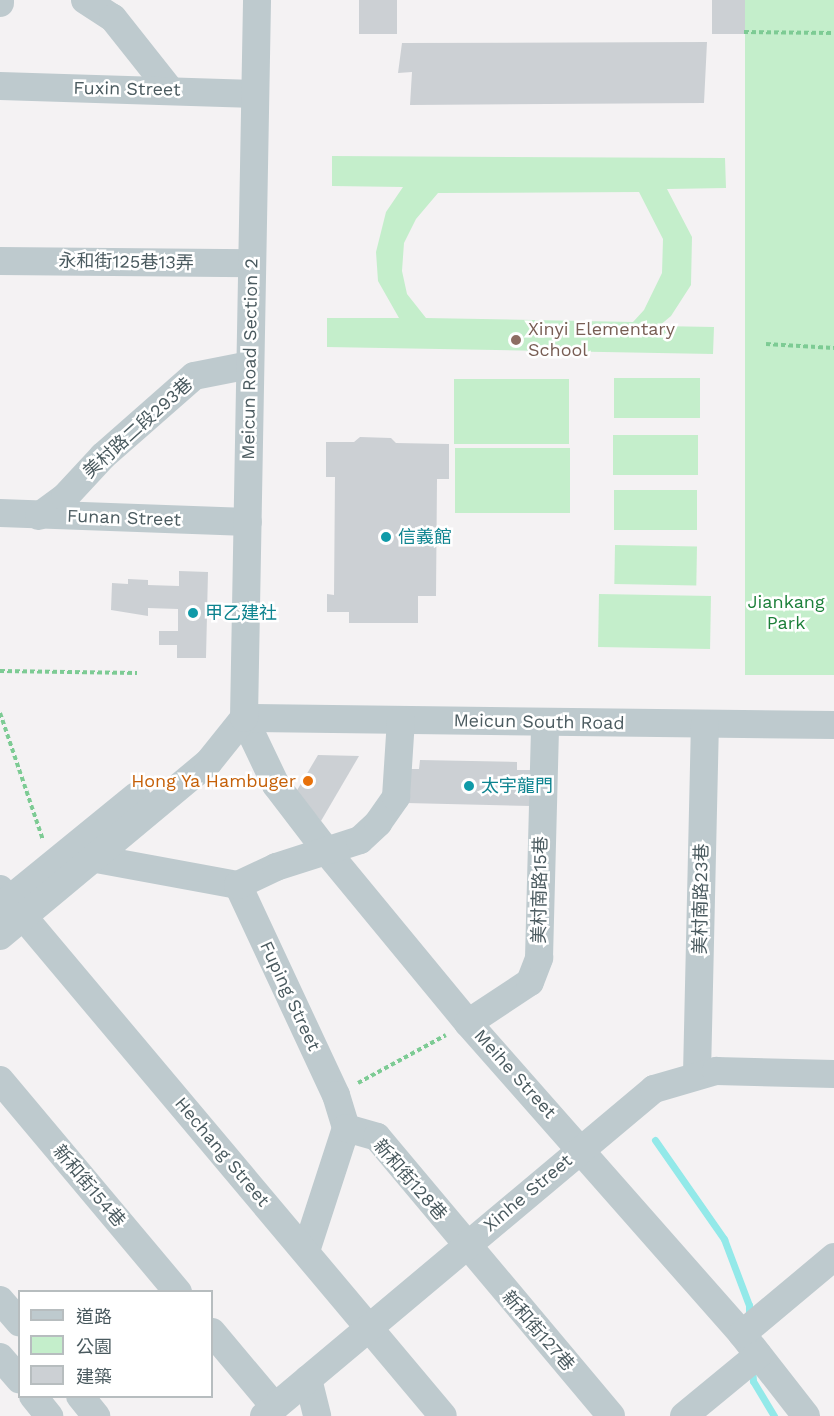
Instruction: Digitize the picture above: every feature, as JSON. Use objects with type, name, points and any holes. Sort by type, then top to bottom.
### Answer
[{"type":"street","points":[[85,0],[114,18],[170,90]]},
{"type":"street","name":"Meicun Road Section 2","points":[[244,718],[257,0]]},
{"type":"street","name":"Fuxin Street","points":[[0,86],[255,94]]},
{"type":"street","name":"永和街125巷13弄","points":[[0,261],[252,263]]},
{"type":"street","name":"美村路二段293巷","points":[[39,516],[65,497],[103,456],[194,376],[250,365]]},
{"type":"street","name":"Funan Street","points":[[0,513],[248,522]]},
{"type":"street","points":[[8,903],[91,858],[208,763],[244,718]]},
{"type":"street","points":[[0,936],[8,903],[51,865],[193,750],[244,718]]},
{"type":"street","name":"Meicun South Road","points":[[244,718],[834,725]]},
{"type":"street","name":"Meihe Street","points":[[244,718],[276,785],[328,853],[468,1023],[581,1147],[750,1345],[806,1416]]},
{"type":"street","points":[[91,858],[238,885],[276,867],[328,853],[360,840],[396,797],[401,720]]},
{"type":"street","name":"美村南路15巷","points":[[468,1023],[530,982],[539,958],[544,722]]},
{"type":"street","name":"美村南路23巷","points":[[697,1074],[705,724]]},
{"type":"street","name":"Fuping Street","points":[[238,885],[336,1095],[346,1128]]},
{"type":"street","name":"Hechang Street","points":[[8,903],[306,1251],[443,1416]]},
{"type":"street","name":"Xinhe Street","points":[[269,1412],[581,1147],[654,1089],[697,1074],[716,1071],[834,1074]]},
{"type":"street","name":"新和街154巷","points":[[0,1080],[176,1290]]},
{"type":"street","points":[[306,1251],[346,1128]]},
{"type":"street","name":"新和街128巷","points":[[346,1128],[377,1137],[465,1246]]},
{"type":"street","name":"新和街127巷","points":[[465,1246],[611,1416]]},
{"type":"street","points":[[684,1416],[834,1257]]},
{"type":"street","points":[[0,1300],[18,1321]]},
{"type":"street","points":[[213,1333],[269,1412]]},
{"type":"street","points":[[0,1357],[18,1378]]},
{"type":"street","points":[[308,1379],[317,1416]]},
{"type":"street","points":[[35,1398],[49,1416]]},
{"type":"street","points":[[82,1398],[96,1416]]},
{"type":"path","points":[[744,32],[834,33]]},
{"type":"path","points":[[766,344],[834,348]]},
{"type":"path","points":[[0,671],[137,673]]},
{"type":"path","points":[[0,713],[51,865]]},
{"type":"path","points":[[336,1095],[468,1023]]},
{"type":"green space","name":"Jiankang Park","points":[[745,0],[834,0],[834,675],[745,675]]},
{"type":"green space","points":[[332,156],[725,158],[726,188],[667,189],[692,237],[691,285],[671,316],[659,326],[714,327],[713,354],[327,347],[327,318],[399,318],[378,281],[376,252],[386,212],[403,187],[332,186]],"holes":[[[639,192],[663,239],[662,273],[644,310],[633,322],[426,318],[407,294],[402,271],[404,243],[416,219],[438,193]]]},
{"type":"green space","points":[[614,378],[700,378],[700,418],[614,418]]},
{"type":"green space","points":[[454,379],[569,379],[569,444],[454,444]]},
{"type":"green space","points":[[613,435],[698,435],[698,475],[613,475]]},
{"type":"green space","points":[[455,448],[570,448],[570,513],[455,513]]},
{"type":"green space","points":[[614,490],[697,490],[697,530],[614,530]]},
{"type":"green space","points":[[615,545],[697,546],[696,585],[614,584]]},
{"type":"green space","points":[[599,594],[711,596],[710,649],[598,647]]},
{"type":"building","points":[[359,0],[397,0],[397,34],[359,34]]},
{"type":"building","points":[[712,0],[745,0],[745,34],[712,34]]},
{"type":"building","points":[[707,42],[704,103],[410,105],[412,72],[398,73],[402,43]]},
{"type":"building","name":"信義館","points":[[360,437],[391,438],[396,443],[449,444],[449,479],[437,479],[436,596],[418,596],[418,623],[349,623],[349,612],[327,612],[327,594],[334,595],[335,477],[326,477],[326,442],[354,442]]},
{"type":"building","name":"甲乙建社","points":[[179,571],[208,572],[206,658],[177,658],[177,645],[159,645],[159,631],[178,631],[178,609],[148,608],[148,616],[111,610],[112,583],[128,584],[128,579],[148,580],[148,585],[179,586]]},
{"type":"building","points":[[318,755],[359,756],[321,821],[296,792]]},
{"type":"building","name":"太宇龍門","points":[[420,760],[517,762],[517,770],[532,770],[531,806],[406,803],[407,769],[419,769]]},
{"type":"waterway","points":[[655,1140],[724,1239],[749,1305],[749,1319]]},
{"type":"waterway","points":[[752,1369],[753,1381],[774,1416]]},
{"type":"place","name":"Xinyi Elementary School","points":[[516,340]]},
{"type":"place","name":"信義館","points":[[386,537]]},
{"type":"place","name":"甲乙建社","points":[[193,613]]},
{"type":"place","name":"Hong Ya Hambuger","points":[[308,781]]},
{"type":"place","name":"太宇龍門","points":[[469,786]]}]
